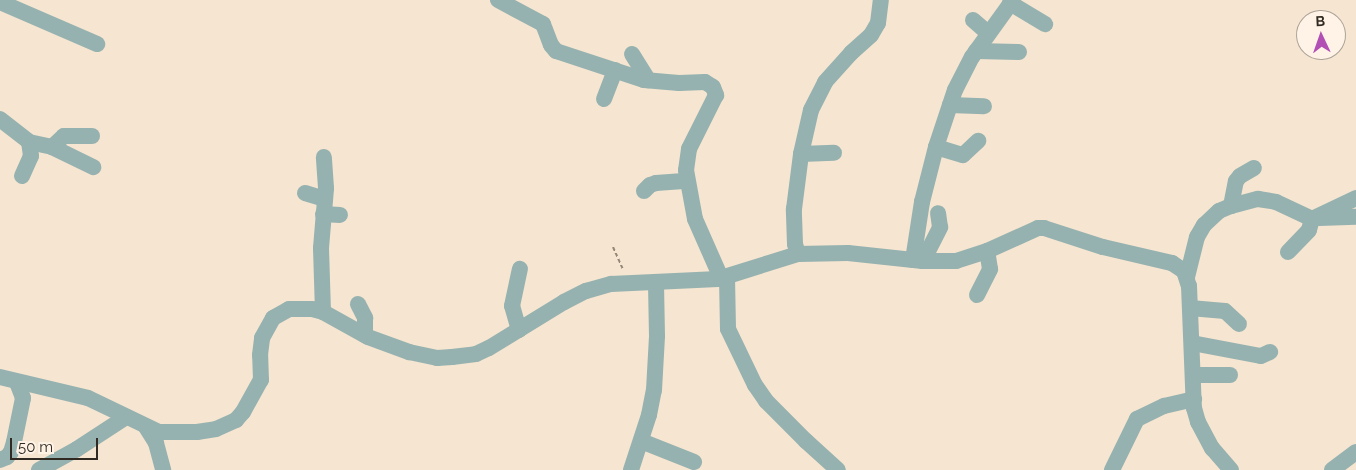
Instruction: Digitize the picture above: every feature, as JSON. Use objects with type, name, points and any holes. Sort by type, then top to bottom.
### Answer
[{"type":"street","points":[[498,0],[543,24],[551,45],[556,51],[648,80],[679,84],[705,82],[716,90],[716,95],[701,122],[687,158],[686,181],[695,219],[724,278],[728,329],[755,385],[766,400],[806,441],[838,470]]},
{"type":"street","points":[[798,254],[794,225],[801,154],[811,110],[825,82],[850,53],[871,35],[878,23],[880,0]]},
{"type":"street","points":[[0,2],[97,44]]},
{"type":"street","points":[[918,261],[922,202],[936,147],[950,105],[958,67],[976,51],[1011,2],[1045,24]]},
{"type":"street","points":[[972,20],[988,32]]},
{"type":"street","points":[[976,51],[1019,52]]},
{"type":"street","points":[[632,54],[648,80]]},
{"type":"street","points":[[604,99],[615,70]]},
{"type":"street","points":[[950,105],[984,106]]},
{"type":"street","points":[[0,119],[29,142],[52,147],[93,167]]},
{"type":"street","points":[[52,147],[64,136],[92,136]]},
{"type":"street","points":[[936,147],[963,155],[978,141]]},
{"type":"street","points":[[22,176],[30,156],[29,142]]},
{"type":"street","points":[[801,154],[834,153]]},
{"type":"street","points":[[323,312],[324,158]]},
{"type":"street","points":[[1231,206],[1236,181],[1240,176],[1254,168]]},
{"type":"street","points":[[644,191],[650,184],[686,181]]},
{"type":"street","points":[[305,193],[340,215]]},
{"type":"street","points":[[1288,252],[1309,230],[1314,218],[1356,198]]},
{"type":"street","points":[[1231,470],[1212,448],[1198,422],[1194,399],[1188,277],[1197,237],[1219,211],[1258,199],[1276,202],[1314,218],[1356,217]]},
{"type":"street","points":[[918,261],[940,227],[938,213]]},
{"type":"street","points":[[0,377],[88,398],[146,427],[168,433],[197,432],[216,429],[236,420],[244,412],[261,380],[260,347],[270,323],[289,309],[312,308],[365,335],[409,352],[437,358],[476,354],[564,302],[611,284],[724,278],[798,254],[848,253],[918,261],[956,261],[987,251],[1032,230],[1044,228],[1102,246],[1172,263],[1181,268],[1188,277]]},
{"type":"street","points":[[977,295],[990,269],[987,251]]},
{"type":"street","points":[[519,330],[512,306],[520,270]]},
{"type":"street","points":[[631,470],[641,441],[654,390],[657,336],[656,282]]},
{"type":"street","points":[[358,304],[365,318],[365,335]]},
{"type":"street","points":[[1190,308],[1226,311],[1239,324]]},
{"type":"street","points":[[1192,343],[1261,356],[1270,352]]},
{"type":"street","points":[[1193,375],[1230,375]]},
{"type":"street","points":[[0,460],[12,452],[23,398],[16,382]]},
{"type":"street","points":[[1112,470],[1137,419],[1164,406],[1194,399]]},
{"type":"street","points":[[38,470],[77,449],[126,417]]},
{"type":"street","points":[[146,427],[156,443],[163,470]]},
{"type":"street","points":[[641,441],[694,462]]},
{"type":"street","points":[[1332,470],[1356,452]]},
{"type":"path","points":[[613,247],[629,282]]}]
